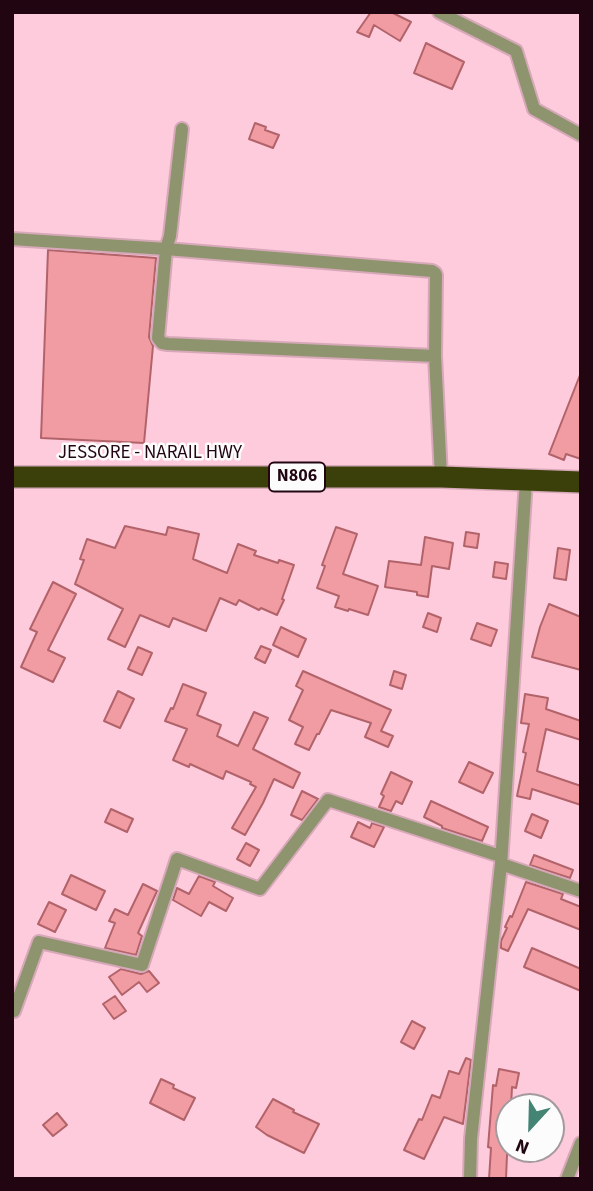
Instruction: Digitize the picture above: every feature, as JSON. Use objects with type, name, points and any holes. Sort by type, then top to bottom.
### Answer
[{"type":"highway","name":"JESSORE - NARAIL HWY","points":[[12,477],[441,477],[581,482]]},
{"type":"street","points":[[439,12],[516,51],[534,109],[581,135]]},
{"type":"street","points":[[182,129],[170,236],[166,249],[158,338],[162,343],[435,356]]},
{"type":"street","points":[[12,239],[435,272],[435,356],[441,477]]},
{"type":"street","points":[[470,1179],[471,1139],[499,860],[526,480]]},
{"type":"street","points":[[12,1011],[39,942],[142,965],[177,859],[260,889],[328,800],[581,891]]},
{"type":"street","points":[[566,1179],[581,1143]]},
{"type":"building","points":[[371,12],[391,12],[411,22],[400,41],[374,25],[369,37],[357,32]]},
{"type":"building","points":[[426,43],[464,62],[452,89],[414,73]]},
{"type":"building","points":[[255,123],[279,135],[273,148],[249,139]]},
{"type":"building","points":[[48,250],[156,258],[149,337],[153,346],[144,443],[41,438]]},
{"type":"building","points":[[580,375],[581,459],[566,454],[564,460],[549,454]]},
{"type":"building","points":[[125,526],[166,535],[168,527],[199,534],[193,559],[227,573],[238,544],[256,551],[254,555],[294,565],[277,615],[239,600],[236,605],[220,598],[206,631],[173,618],[169,627],[140,615],[125,647],[108,639],[123,609],[75,584],[84,560],[80,559],[87,539],[115,548]]},
{"type":"building","points":[[336,527],[357,534],[343,574],[378,586],[368,615],[335,607],[339,596],[317,588]]},
{"type":"building","points":[[466,532],[479,534],[477,548],[464,546]]},
{"type":"building","points":[[425,537],[453,543],[449,569],[432,566],[428,597],[417,595],[417,592],[385,587],[389,561],[421,565]]},
{"type":"building","points":[[558,548],[570,550],[566,580],[554,578]]},
{"type":"building","points":[[495,562],[508,564],[506,579],[493,577]]},
{"type":"building","points":[[53,582],[76,594],[48,650],[65,658],[53,682],[21,667],[37,632],[30,629]]},
{"type":"building","points":[[549,604],[581,617],[581,670],[532,657]]},
{"type":"building","points":[[428,613],[441,618],[437,632],[423,627]]},
{"type":"building","points":[[477,623],[497,630],[491,646],[471,639]]},
{"type":"building","points":[[281,627],[306,639],[298,657],[273,645]]},
{"type":"building","points":[[261,646],[271,650],[265,663],[255,658]]},
{"type":"building","points":[[138,647],[152,653],[142,675],[128,669]]},
{"type":"building","points":[[303,671],[391,710],[381,731],[393,736],[388,747],[365,737],[371,723],[331,710],[309,750],[295,744],[303,727],[289,720],[303,690],[296,686]]},
{"type":"building","points":[[394,671],[406,675],[402,689],[390,685]]},
{"type":"building","points":[[183,684],[206,693],[197,715],[221,725],[217,736],[238,746],[254,712],[268,718],[253,749],[300,773],[293,788],[274,779],[245,835],[232,828],[256,787],[226,771],[223,779],[190,764],[189,767],[173,760],[187,729],[165,721]]},
{"type":"building","points":[[118,691],[134,699],[120,728],[104,721]]},
{"type":"building","points":[[525,694],[548,698],[546,709],[581,721],[581,740],[546,729],[537,771],[581,786],[581,805],[532,789],[530,799],[517,796],[529,724],[521,723]]},
{"type":"building","points":[[469,762],[493,773],[483,793],[459,782]]},
{"type":"building","points":[[391,772],[412,782],[402,804],[396,801],[391,811],[379,807],[384,796],[381,794]]},
{"type":"building","points":[[302,791],[318,799],[302,820],[291,815]]},
{"type":"building","points":[[431,801],[488,827],[482,841],[442,828],[424,817]]},
{"type":"building","points":[[111,809],[133,819],[127,832],[105,822]]},
{"type":"building","points":[[532,814],[548,821],[541,838],[525,831]]},
{"type":"building","points":[[358,822],[370,828],[372,823],[384,827],[374,847],[351,837]]},
{"type":"building","points":[[246,843],[259,850],[250,866],[237,859]]},
{"type":"building","points":[[534,855],[573,870],[570,878],[530,865]]},
{"type":"building","points":[[71,875],[105,891],[96,910],[62,894]]},
{"type":"building","points":[[199,876],[215,882],[213,886],[233,898],[226,911],[209,902],[201,916],[173,900],[177,888],[189,894]]},
{"type":"building","points":[[526,882],[563,894],[561,899],[581,907],[581,930],[528,909],[508,951],[501,948],[507,928],[505,927],[510,916],[512,917]]},
{"type":"building","points":[[143,884],[157,891],[138,933],[142,936],[136,955],[105,948],[115,923],[109,921],[115,909],[128,915]]},
{"type":"building","points":[[49,902],[66,910],[55,932],[38,924]]},
{"type":"building","points":[[532,948],[581,969],[581,991],[524,967]]},
{"type":"building","points":[[121,969],[141,974],[149,971],[159,983],[147,992],[139,982],[122,995],[109,977]]},
{"type":"building","points":[[115,996],[126,1011],[114,1019],[103,1004]]},
{"type":"building","points":[[412,1021],[425,1028],[414,1049],[401,1042]]},
{"type":"building","points":[[466,1058],[471,1060],[463,1124],[444,1117],[424,1159],[404,1150],[419,1119],[422,1120],[432,1095],[440,1098],[449,1071],[459,1074]]},
{"type":"building","points":[[499,1069],[519,1073],[516,1088],[512,1087],[512,1093],[495,1093],[495,1163],[507,1163],[506,1179],[489,1179],[491,1148],[488,1147],[493,1085],[496,1086]]},
{"type":"building","points":[[161,1079],[195,1098],[184,1120],[150,1103]]},
{"type":"building","points":[[273,1099],[319,1124],[304,1153],[256,1127]]},
{"type":"building","points":[[57,1113],[67,1125],[53,1136],[43,1125]]}]
